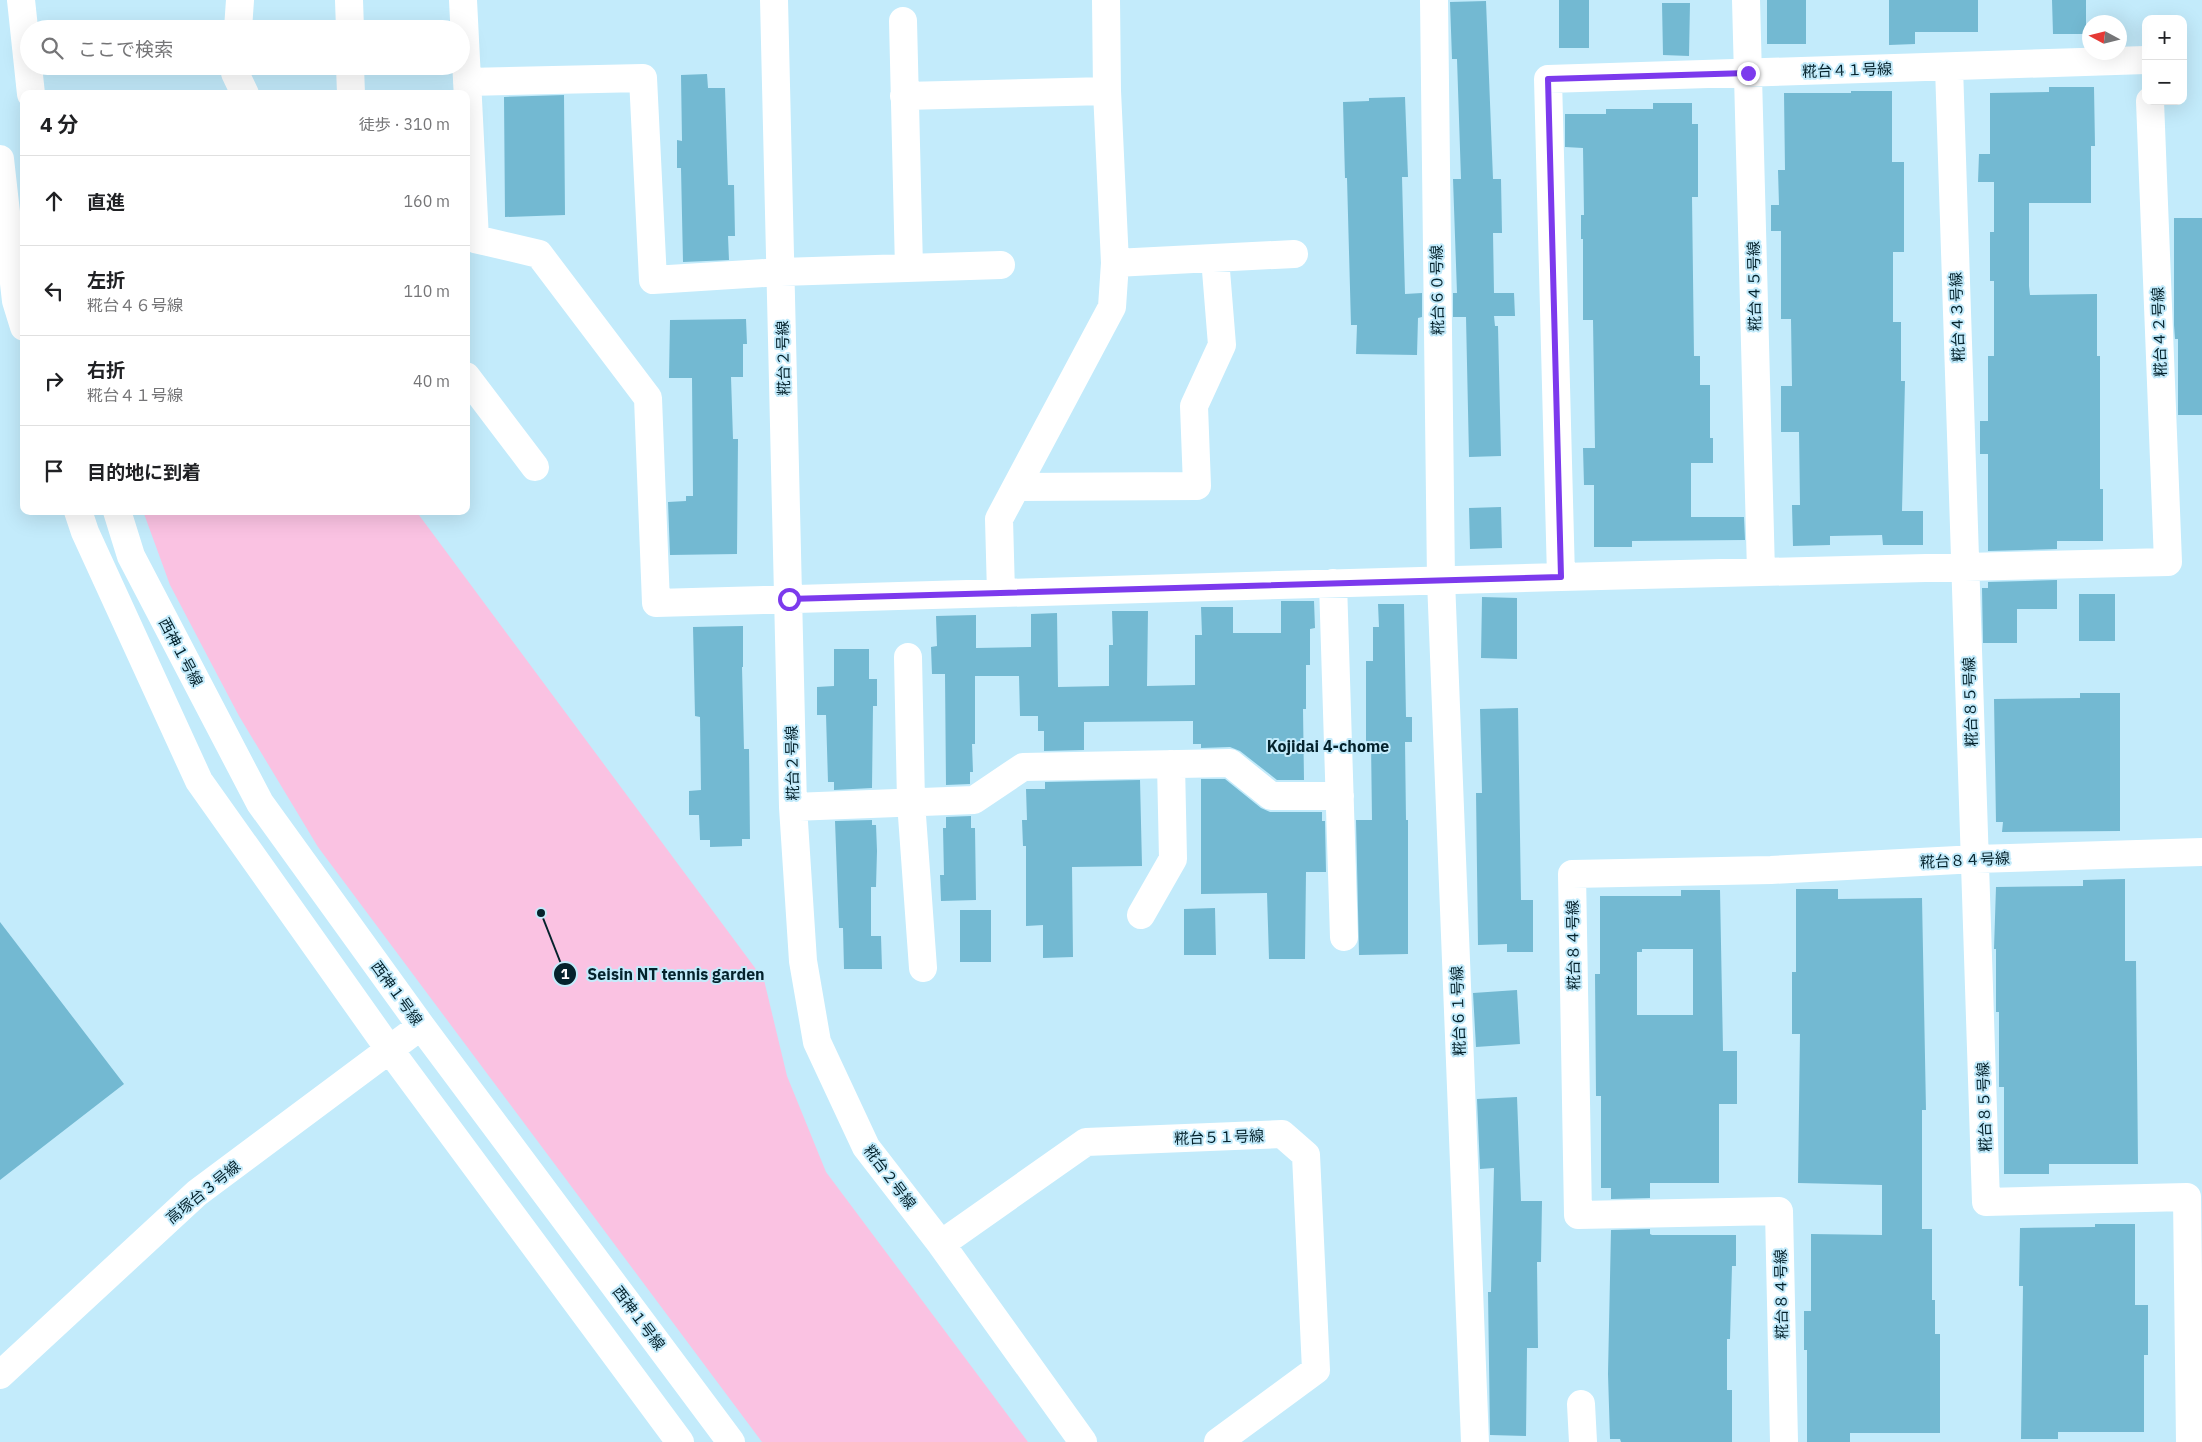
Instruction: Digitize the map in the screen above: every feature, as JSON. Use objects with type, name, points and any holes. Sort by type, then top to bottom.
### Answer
[{"type":"street","points":[[21,0],[23,20]]},
{"type":"street","points":[[239,20],[240,0]]},
{"type":"street","points":[[349,0],[350,20]]},
{"type":"street","points":[[463,0],[464,20]]},
{"type":"street","name":"糀台２号線","points":[[774,0],[793,807],[803,961],[817,1042],[866,1147],[941,1244],[1083,1442]]},
{"type":"street","points":[[1001,593],[999,519],[1112,307],[1115,263],[1107,91],[1106,0]]},
{"type":"street","name":"糀台６０号線","points":[[1434,0],[1440,580]]},
{"type":"street","name":"糀台４５号線","points":[[1746,0],[1761,572]]},
{"type":"street","points":[[903,21],[909,268]]},
{"type":"street","name":"糀台４１号線","points":[[1561,577],[1548,79],[2142,60]]},
{"type":"street","name":"糀台４３号線","points":[[1949,67],[1965,567]]},
{"type":"street","points":[[29,75],[31,90]]},
{"type":"street","points":[[235,75],[242,90]]},
{"type":"street","points":[[350,75],[351,90]]},
{"type":"street","points":[[467,75],[467,90]]},
{"type":"street","points":[[467,82],[643,78],[653,280],[781,272],[1001,265]]},
{"type":"street","points":[[904,96],[1107,91]]},
{"type":"street","name":"糀台４２号線","points":[[1965,567],[2168,562],[2150,105]]},
{"type":"street","points":[[0,159],[16,301],[20,314]]},
{"type":"street","points":[[470,246],[539,254],[648,398],[656,603],[1965,567]]},
{"type":"street","points":[[1115,263],[1294,254]]},
{"type":"street","points":[[1016,487],[1197,486],[1194,406],[1222,345],[1215,258]]},
{"type":"street","points":[[470,381],[535,467]]},
{"type":"street","points":[[79,515],[85,532],[199,781],[389,1050],[680,1442]]},
{"type":"street","name":"西神１号線","points":[[118,515],[131,556],[260,803],[421,1026],[731,1442]]},
{"type":"street","name":"糀台８５号線","points":[[1965,567],[1986,1202],[2187,1197],[2190,1442]]},
{"type":"street","name":"糀台６１号線","points":[[1440,580],[1476,1442]]},
{"type":"street","points":[[1333,583],[1344,937]]},
{"type":"street","points":[[908,657],[911,802],[924,968]]},
{"type":"street","points":[[793,807],[974,800],[1023,767],[1171,764],[1230,763],[1270,796],[1340,796]]},
{"type":"street","points":[[1141,915],[1173,859],[1171,764]]},
{"type":"street","name":"糀台８４号線","points":[[1784,1442],[1779,1211],[1578,1215],[1572,874],[1771,870],[1976,859],[2202,852]]},
{"type":"street","name":"高塚台３号線","points":[[0,1375],[197,1193],[421,1026]]},
{"type":"street","name":"糀台５１号線","points":[[941,1244],[1086,1142],[1282,1134],[1306,1155],[1316,1370],[1218,1442]]},
{"type":"street","points":[[1581,1404],[1584,1442]]},
{"type":"shaded area","points":[[144,515],[419,515],[764,980],[787,1076],[826,1172],[1028,1442],[762,1442],[318,847],[239,716],[170,585]]},
{"type":"building","points":[[1559,0],[1589,0],[1589,48],[1559,48]]},
{"type":"building","points":[[1767,0],[1806,0],[1806,44],[1767,44]]},
{"type":"building","points":[[1889,0],[1978,0],[1978,32],[1915,32],[1915,44],[1889,45]]},
{"type":"building","points":[[2052,0],[2086,0],[2086,15],[2082,15],[2082,34],[2053,34]]},
{"type":"building","points":[[1486,1],[1493,179],[1501,179],[1502,233],[1493,233],[1494,293],[1514,293],[1515,316],[1494,316],[1495,326],[1498,326],[1501,456],[1469,457],[1466,317],[1453,317],[1453,293],[1457,293],[1453,179],[1461,179],[1457,59],[1452,59],[1450,2]]},
{"type":"building","points":[[1662,3],[1690,3],[1689,56],[1663,55]]},
{"type":"building","points":[[707,74],[708,88],[725,88],[728,185],[734,185],[735,236],[728,236],[729,260],[683,262],[681,168],[677,168],[677,140],[682,141],[681,75]]},
{"type":"building","points":[[2049,87],[2094,87],[2095,146],[2091,146],[2091,203],[2029,203],[2029,286],[2030,295],[2097,294],[2097,356],[2100,356],[2100,489],[2103,489],[2103,541],[2057,541],[2057,549],[1988,551],[1988,454],[1980,454],[1980,421],[1988,421],[1988,356],[1994,356],[1994,281],[1990,281],[1990,232],[1994,232],[1994,182],[1978,182],[1979,154],[1990,154],[1990,93],[2049,92]]},
{"type":"building","points":[[1851,91],[1892,91],[1892,162],[1904,162],[1904,252],[1893,252],[1893,322],[1901,322],[1901,381],[1905,381],[1902,511],[1923,511],[1923,545],[1883,545],[1882,535],[1830,536],[1830,545],[1793,546],[1792,505],[1800,505],[1799,432],[1781,432],[1781,386],[1792,386],[1791,319],[1781,319],[1781,231],[1771,231],[1771,205],[1779,205],[1778,170],[1785,170],[1784,93],[1851,93]]},
{"type":"building","points":[[564,95],[565,215],[505,217],[504,97]]},
{"type":"building","points":[[1405,97],[1408,177],[1402,177],[1405,294],[1422,293],[1422,317],[1418,318],[1417,355],[1356,354],[1357,325],[1351,325],[1343,102],[1369,101],[1369,98]]},
{"type":"building","points":[[1653,103],[1692,103],[1692,124],[1698,124],[1698,197],[1692,197],[1694,356],[1700,356],[1700,385],[1710,385],[1710,438],[1713,438],[1713,463],[1691,463],[1691,517],[1744,517],[1745,540],[1632,541],[1632,547],[1594,547],[1594,485],[1584,485],[1583,448],[1595,448],[1593,320],[1583,320],[1583,239],[1581,239],[1581,215],[1584,215],[1583,148],[1565,147],[1565,114],[1606,114],[1606,109],[1653,109]]},
{"type":"building","points":[[2174,218],[2202,218],[2202,415],[2178,415],[2178,339],[2175,339],[2174,325]]},
{"type":"building","points":[[746,319],[747,344],[743,344],[743,377],[731,377],[733,439],[738,439],[737,554],[670,555],[668,502],[686,501],[686,496],[693,496],[692,378],[669,378],[670,320]]},
{"type":"building","points":[[1501,507],[1502,548],[1470,549],[1469,508]]},
{"type":"building","points":[[2057,580],[2057,609],[2017,609],[2017,643],[1983,643],[1982,588],[1988,588],[1988,582]]},
{"type":"building","points":[[2079,594],[2115,594],[2115,641],[2079,641]]},
{"type":"building","points":[[1482,597],[1517,598],[1517,659],[1481,658]]},
{"type":"building","points":[[1281,601],[1314,601],[1315,628],[1310,629],[1310,665],[1306,665],[1306,709],[1303,709],[1304,780],[1277,780],[1240,751],[1230,747],[1201,748],[1201,744],[1193,744],[1193,721],[1084,722],[1084,750],[1044,751],[1044,731],[1038,731],[1038,716],[1020,716],[1019,676],[975,676],[975,744],[972,744],[973,772],[970,772],[970,784],[946,785],[945,674],[932,674],[931,647],[937,646],[936,616],[976,615],[976,648],[1031,647],[1031,614],[1057,613],[1058,687],[1109,686],[1109,645],[1113,645],[1112,611],[1148,611],[1147,686],[1195,685],[1195,635],[1202,635],[1201,607],[1233,607],[1233,633],[1281,633]]},
{"type":"building","points":[[1378,604],[1404,604],[1406,717],[1412,717],[1412,742],[1405,742],[1406,820],[1408,820],[1408,954],[1359,955],[1356,820],[1372,820],[1371,742],[1366,742],[1366,661],[1373,661],[1373,627],[1379,627]]},
{"type":"building","points":[[743,626],[744,749],[749,749],[750,839],[742,839],[742,846],[710,847],[710,840],[700,840],[699,815],[689,815],[689,791],[701,790],[700,717],[695,716],[693,627]]},
{"type":"building","points":[[834,649],[869,649],[869,679],[877,679],[877,706],[873,706],[872,788],[834,790],[834,782],[828,782],[826,715],[817,715],[817,687],[834,686]]},
{"type":"building","points":[[2080,693],[2120,693],[2120,831],[2002,832],[2003,822],[1996,822],[1994,699],[2080,698]]},
{"type":"building","points":[[1518,708],[1521,900],[1533,900],[1533,952],[1507,952],[1507,944],[1478,945],[1476,793],[1482,793],[1480,709]]},
{"type":"building","points":[[1201,779],[1225,779],[1261,808],[1270,812],[1322,812],[1322,821],[1325,821],[1326,872],[1306,872],[1305,959],[1269,959],[1267,893],[1201,894]]},
{"type":"building","points":[[1140,780],[1142,866],[1072,867],[1073,957],[1043,958],[1043,925],[1026,926],[1026,846],[1023,846],[1022,820],[1027,820],[1026,789],[1045,789],[1045,782]]},
{"type":"building","points":[[971,816],[971,828],[975,828],[976,900],[941,901],[940,875],[944,875],[943,828],[946,828],[946,817]]},
{"type":"building","points":[[872,820],[872,825],[876,825],[877,851],[876,887],[871,887],[871,936],[881,936],[882,969],[844,969],[843,928],[839,928],[835,821]]},
{"type":"building","points":[[2125,879],[2125,961],[2136,961],[2138,1164],[2049,1164],[2049,1174],[2004,1174],[2004,1087],[1999,1087],[1999,1012],[1996,1012],[1996,949],[1994,949],[1996,887],[2083,886],[2083,880]]},
{"type":"building","points":[[1796,889],[1838,889],[1838,899],[1922,898],[1926,1110],[1922,1110],[1922,1229],[1932,1229],[1932,1300],[1935,1300],[1935,1334],[1940,1334],[1940,1433],[1850,1433],[1850,1442],[1807,1442],[1807,1350],[1804,1350],[1804,1311],[1811,1311],[1811,1234],[1882,1235],[1882,1185],[1798,1183],[1800,1034],[1792,1034],[1792,972],[1796,972]]},
{"type":"building","points":[[1681,890],[1720,890],[1723,1051],[1737,1051],[1737,1104],[1719,1104],[1719,1183],[1650,1183],[1650,1198],[1611,1199],[1611,1188],[1601,1188],[1601,1096],[1596,1096],[1595,974],[1600,974],[1600,896],[1681,896]],"holes":[[[1642,949],[1693,949],[1693,1015],[1637,1015],[1637,952],[1642,952]]]},
{"type":"building","points":[[1215,908],[1216,955],[1184,955],[1184,909]]},
{"type":"building","points":[[960,910],[991,910],[991,962],[960,962]]},
{"type":"building","points":[[0,922],[124,1084],[0,1180]]},
{"type":"building","points":[[1517,990],[1520,1044],[1476,1047],[1473,993]]},
{"type":"building","points":[[1517,1097],[1521,1201],[1542,1201],[1541,1262],[1537,1262],[1538,1348],[1527,1348],[1526,1436],[1490,1435],[1488,1292],[1491,1292],[1494,1168],[1480,1169],[1477,1099]]},
{"type":"building","points":[[2095,1224],[2135,1224],[2135,1305],[2148,1305],[2148,1355],[2144,1355],[2144,1432],[2058,1432],[2058,1439],[2021,1439],[2023,1286],[2019,1286],[2020,1228],[2095,1227]]},
{"type":"building","points":[[1650,1229],[1650,1234],[1652,1235],[1736,1235],[1736,1266],[1732,1266],[1730,1339],[1727,1339],[1727,1390],[1732,1390],[1732,1442],[1621,1442],[1620,1439],[1610,1439],[1608,1374],[1611,1230]]},
{"type":"place","name":"Seisin NT tennis garden","points":[[541,913]]},
{"type":"district","name":"Kojidai 4-chome","points":[[1328,746]]},
{"type":"route","points":[[789,599],[1561,577],[1548,79],[1748,73]]}]
